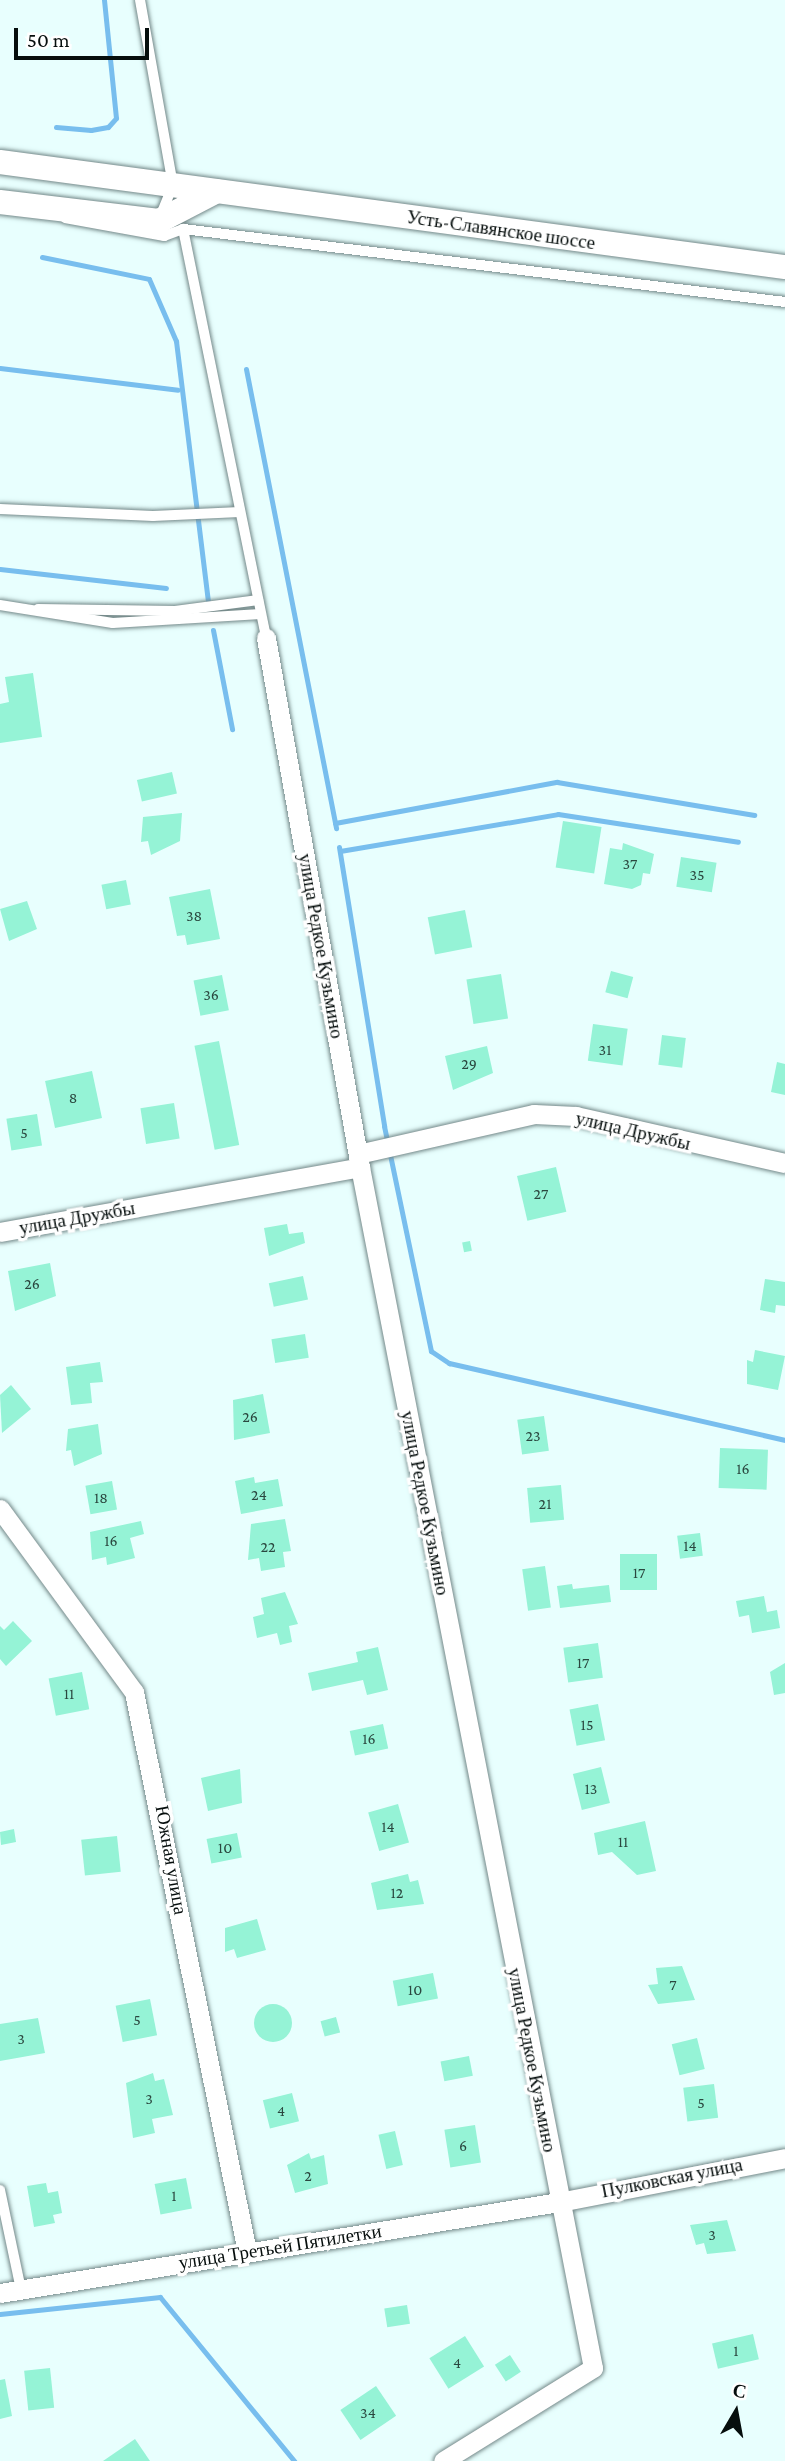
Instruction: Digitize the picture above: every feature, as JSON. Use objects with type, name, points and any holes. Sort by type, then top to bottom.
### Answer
[{"type":"street","name":"Усть-Славянское шоссе","points":[[0,162],[785,267]]},
{"type":"street","points":[[0,202],[159,221],[217,191]]},
{"type":"street","name":"улица Редкое Кузьмино","points":[[266,638],[359,1161],[593,2368],[443,2461]]},
{"type":"street","name":"улица Дружбы","points":[[0,1232],[359,1161],[444,1129],[534,1114],[576,1116],[785,1163]]},
{"type":"street","name":"Южная улица","points":[[0,1509],[134,1692],[247,2252]]},
{"type":"street","name":"Пулковская улица","points":[[559,2202],[785,2158]]},
{"type":"street","name":"улица Третьей Пятилетки","points":[[0,2293],[559,2202]]},
{"type":"lane","points":[[140,0],[173,185],[159,221]]},
{"type":"lane","points":[[44,208],[79,225],[164,236],[183,229],[785,302]]},
{"type":"lane","points":[[183,229],[266,638]]},
{"type":"lane","points":[[0,509],[153,516],[240,512]]},
{"type":"lane","points":[[34,610],[175,611],[258,600]]},
{"type":"lane","points":[[0,605],[135,624],[261,614]]},
{"type":"lane","points":[[0,2190],[21,2290]]},
{"type":"building","points":[[33,673],[42,737],[0,743],[0,704],[9,702],[5,677]]},
{"type":"building","points":[[172,772],[177,793],[142,802],[137,780]]},
{"type":"building","points":[[182,813],[180,841],[151,855],[148,841],[141,842],[143,817]]},
{"type":"building","points":[[563,821],[602,827],[594,874],[556,867]]},
{"type":"building","points":[[623,843],[654,854],[650,874],[643,873],[641,885],[632,889],[604,884],[610,848],[622,850]]},
{"type":"building","points":[[681,857],[717,863],[712,892],[676,887]]},
{"type":"building","points":[[126,880],[131,905],[106,909],[101,885]]},
{"type":"building","points":[[210,889],[220,939],[187,945],[185,935],[177,936],[169,897]]},
{"type":"building","points":[[27,901],[37,929],[9,941],[0,909]]},
{"type":"building","points":[[465,910],[472,947],[435,955],[428,917]]},
{"type":"building","points":[[611,971],[633,977],[628,998],[605,992]]},
{"type":"building","points":[[501,974],[508,1018],[473,1024],[466,979]]},
{"type":"building","points":[[222,975],[229,1010],[200,1016],[194,981]]},
{"type":"building","points":[[593,1024],[628,1029],[623,1066],[588,1061]]},
{"type":"building","points":[[662,1035],[686,1038],[682,1068],[658,1065]]},
{"type":"building","points":[[219,1041],[239,1145],[215,1150],[194,1046]]},
{"type":"building","points":[[487,1046],[493,1073],[453,1090],[445,1056]]},
{"type":"building","points":[[777,1062],[785,1064],[785,1095],[771,1092]]},
{"type":"building","points":[[92,1071],[102,1118],[55,1128],[45,1081]]},
{"type":"building","points":[[174,1103],[180,1139],[146,1144],[140,1108]]},
{"type":"building","points":[[37,1114],[42,1146],[11,1150],[6,1119]]},
{"type":"building","points":[[556,1167],[566,1212],[527,1221],[517,1176]]},
{"type":"building","points":[[287,1224],[289,1234],[303,1232],[305,1243],[269,1256],[264,1228]]},
{"type":"building","points":[[470,1241],[472,1251],[464,1252],[462,1243]]},
{"type":"building","points":[[50,1263],[56,1296],[15,1311],[8,1271]]},
{"type":"building","points":[[303,1276],[308,1299],[274,1307],[269,1283]]},
{"type":"building","points":[[765,1279],[785,1282],[785,1306],[776,1305],[775,1313],[760,1310]]},
{"type":"building","points":[[305,1334],[309,1358],[275,1363],[271,1339]]},
{"type":"building","points":[[755,1350],[785,1356],[778,1390],[747,1384],[747,1360],[753,1362]]},
{"type":"building","points":[[100,1362],[103,1382],[90,1383],[92,1403],[71,1405],[66,1367]]},
{"type":"building","points":[[11,1385],[31,1409],[2,1433],[0,1395]]},
{"type":"building","points":[[263,1394],[270,1433],[234,1440],[233,1400]]},
{"type":"building","points":[[544,1416],[549,1451],[522,1454],[517,1420]]},
{"type":"building","points":[[98,1424],[102,1454],[74,1466],[71,1450],[66,1451],[68,1429]]},
{"type":"building","points":[[720,1448],[768,1450],[767,1490],[719,1488]]},
{"type":"building","points":[[254,1477],[255,1483],[278,1479],[283,1506],[241,1514],[235,1481]]},
{"type":"building","points":[[112,1481],[117,1510],[90,1514],[85,1486]]},
{"type":"building","points":[[561,1485],[564,1520],[530,1523],[527,1488]]},
{"type":"building","points":[[285,1519],[291,1551],[283,1552],[285,1567],[261,1571],[259,1558],[248,1560],[251,1524]]},
{"type":"building","points":[[141,1521],[144,1534],[130,1538],[135,1558],[107,1565],[106,1557],[92,1560],[90,1532]]},
{"type":"building","points":[[700,1533],[703,1556],[680,1559],[677,1536]]},
{"type":"building","points":[[620,1554],[657,1554],[657,1590],[620,1590]]},
{"type":"building","points":[[545,1566],[551,1608],[528,1611],[522,1569]]},
{"type":"building","points":[[572,1584],[573,1589],[609,1585],[611,1602],[560,1608],[557,1586]]},
{"type":"building","points":[[285,1592],[298,1624],[289,1626],[292,1642],[280,1645],[277,1633],[257,1638],[253,1617],[264,1614],[261,1598]]},
{"type":"building","points":[[764,1596],[767,1612],[777,1610],[780,1628],[752,1633],[749,1615],[739,1617],[736,1601]]},
{"type":"building","points":[[13,1621],[32,1641],[6,1666],[0,1659],[0,1626],[4,1630]]},
{"type":"building","points":[[598,1643],[603,1678],[568,1683],[563,1648]]},
{"type":"building","points":[[378,1647],[388,1690],[367,1695],[363,1680],[312,1691],[308,1673],[358,1662],[356,1652]]},
{"type":"building","points":[[785,1663],[785,1693],[774,1695],[770,1672]]},
{"type":"building","points":[[82,1672],[89,1709],[56,1716],[49,1678]]},
{"type":"building","points":[[598,1704],[605,1740],[577,1746],[570,1710]]},
{"type":"building","points":[[383,1724],[388,1748],[355,1756],[350,1731]]},
{"type":"building","points":[[601,1767],[610,1803],[582,1810],[573,1774]]},
{"type":"building","points":[[240,1769],[242,1803],[208,1811],[201,1778]]},
{"type":"building","points":[[398,1804],[409,1842],[379,1851],[368,1813]]},
{"type":"building","points":[[645,1821],[656,1871],[637,1875],[612,1852],[598,1855],[594,1833]]},
{"type":"building","points":[[14,1829],[16,1842],[1,1845],[0,1832]]},
{"type":"building","points":[[237,1833],[242,1858],[211,1863],[207,1839]]},
{"type":"building","points":[[117,1836],[121,1872],[85,1876],[81,1840]]},
{"type":"building","points":[[408,1874],[410,1882],[418,1880],[424,1904],[377,1910],[371,1883]]},
{"type":"building","points":[[257,1919],[266,1950],[237,1958],[234,1949],[225,1952],[225,1928]]},
{"type":"building","points":[[682,1966],[695,2000],[658,2004],[648,1985],[658,1984],[656,1968]]},
{"type":"building","points":[[433,1973],[438,1999],[398,2006],[393,1981]]},
{"type":"building","points":[[150,1999],[157,2035],[123,2042],[116,2006]]},
{"type":"building","points":[[273,2004],[286,2010],[292,2023],[286,2036],[273,2042],[260,2036],[254,2023],[260,2010]]},
{"type":"building","points":[[336,2017],[340,2032],[325,2037],[321,2021]]},
{"type":"building","points":[[38,2018],[45,2053],[0,2061],[0,2024]]},
{"type":"building","points":[[697,2038],[705,2069],[680,2075],[672,2044]]},
{"type":"building","points":[[469,2056],[473,2076],[444,2081],[441,2062]]},
{"type":"building","points":[[153,2073],[155,2081],[164,2079],[173,2115],[152,2119],[155,2133],[133,2138],[126,2083]]},
{"type":"building","points":[[714,2084],[718,2118],[687,2122],[683,2088]]},
{"type":"building","points":[[292,2093],[299,2121],[270,2128],[263,2100]]},
{"type":"building","points":[[475,2125],[481,2163],[450,2167],[444,2130]]},
{"type":"building","points":[[395,2131],[403,2165],[386,2169],[378,2135]]},
{"type":"building","points":[[309,2153],[311,2159],[324,2155],[328,2184],[295,2193],[287,2165]]},
{"type":"building","points":[[186,2178],[192,2208],[161,2215],[155,2184]]},
{"type":"building","points":[[46,2183],[48,2193],[58,2191],[62,2213],[53,2215],[55,2223],[34,2227],[27,2186]]},
{"type":"building","points":[[727,2220],[736,2251],[707,2254],[704,2243],[696,2245],[690,2225]]},
{"type":"building","points":[[407,2305],[410,2324],[387,2327],[384,2309]]},
{"type":"building","points":[[753,2334],[759,2359],[718,2369],[712,2343]]},
{"type":"building","points":[[465,2336],[484,2367],[448,2389],[429,2358]]},
{"type":"building","points":[[510,2355],[521,2372],[506,2382],[495,2365]]},
{"type":"building","points":[[50,2368],[54,2408],[28,2410],[24,2371]]},
{"type":"building","points":[[5,2379],[12,2416],[0,2419],[0,2380]]},
{"type":"building","points":[[376,2386],[396,2416],[360,2440],[340,2410]]},
{"type":"building","points":[[135,2439],[150,2461],[103,2461]]},
{"type":"waterway","points":[[56,127],[91,130],[108,127],[116,118],[104,0]]},
{"type":"waterway","points":[[42,257],[149,279],[176,341],[208,600]]},
{"type":"waterway","points":[[0,368],[178,390]]},
{"type":"waterway","points":[[246,369],[336,828]]},
{"type":"waterway","points":[[0,569],[166,588]]},
{"type":"waterway","points":[[213,630],[232,729]]},
{"type":"waterway","points":[[335,823],[557,782],[754,815]]},
{"type":"waterway","points":[[340,851],[558,814],[738,842]]},
{"type":"waterway","points":[[339,847],[384,1126],[431,1351],[449,1363],[785,1440]]},
{"type":"waterway","points":[[0,2314],[160,2297],[294,2461]]}]
